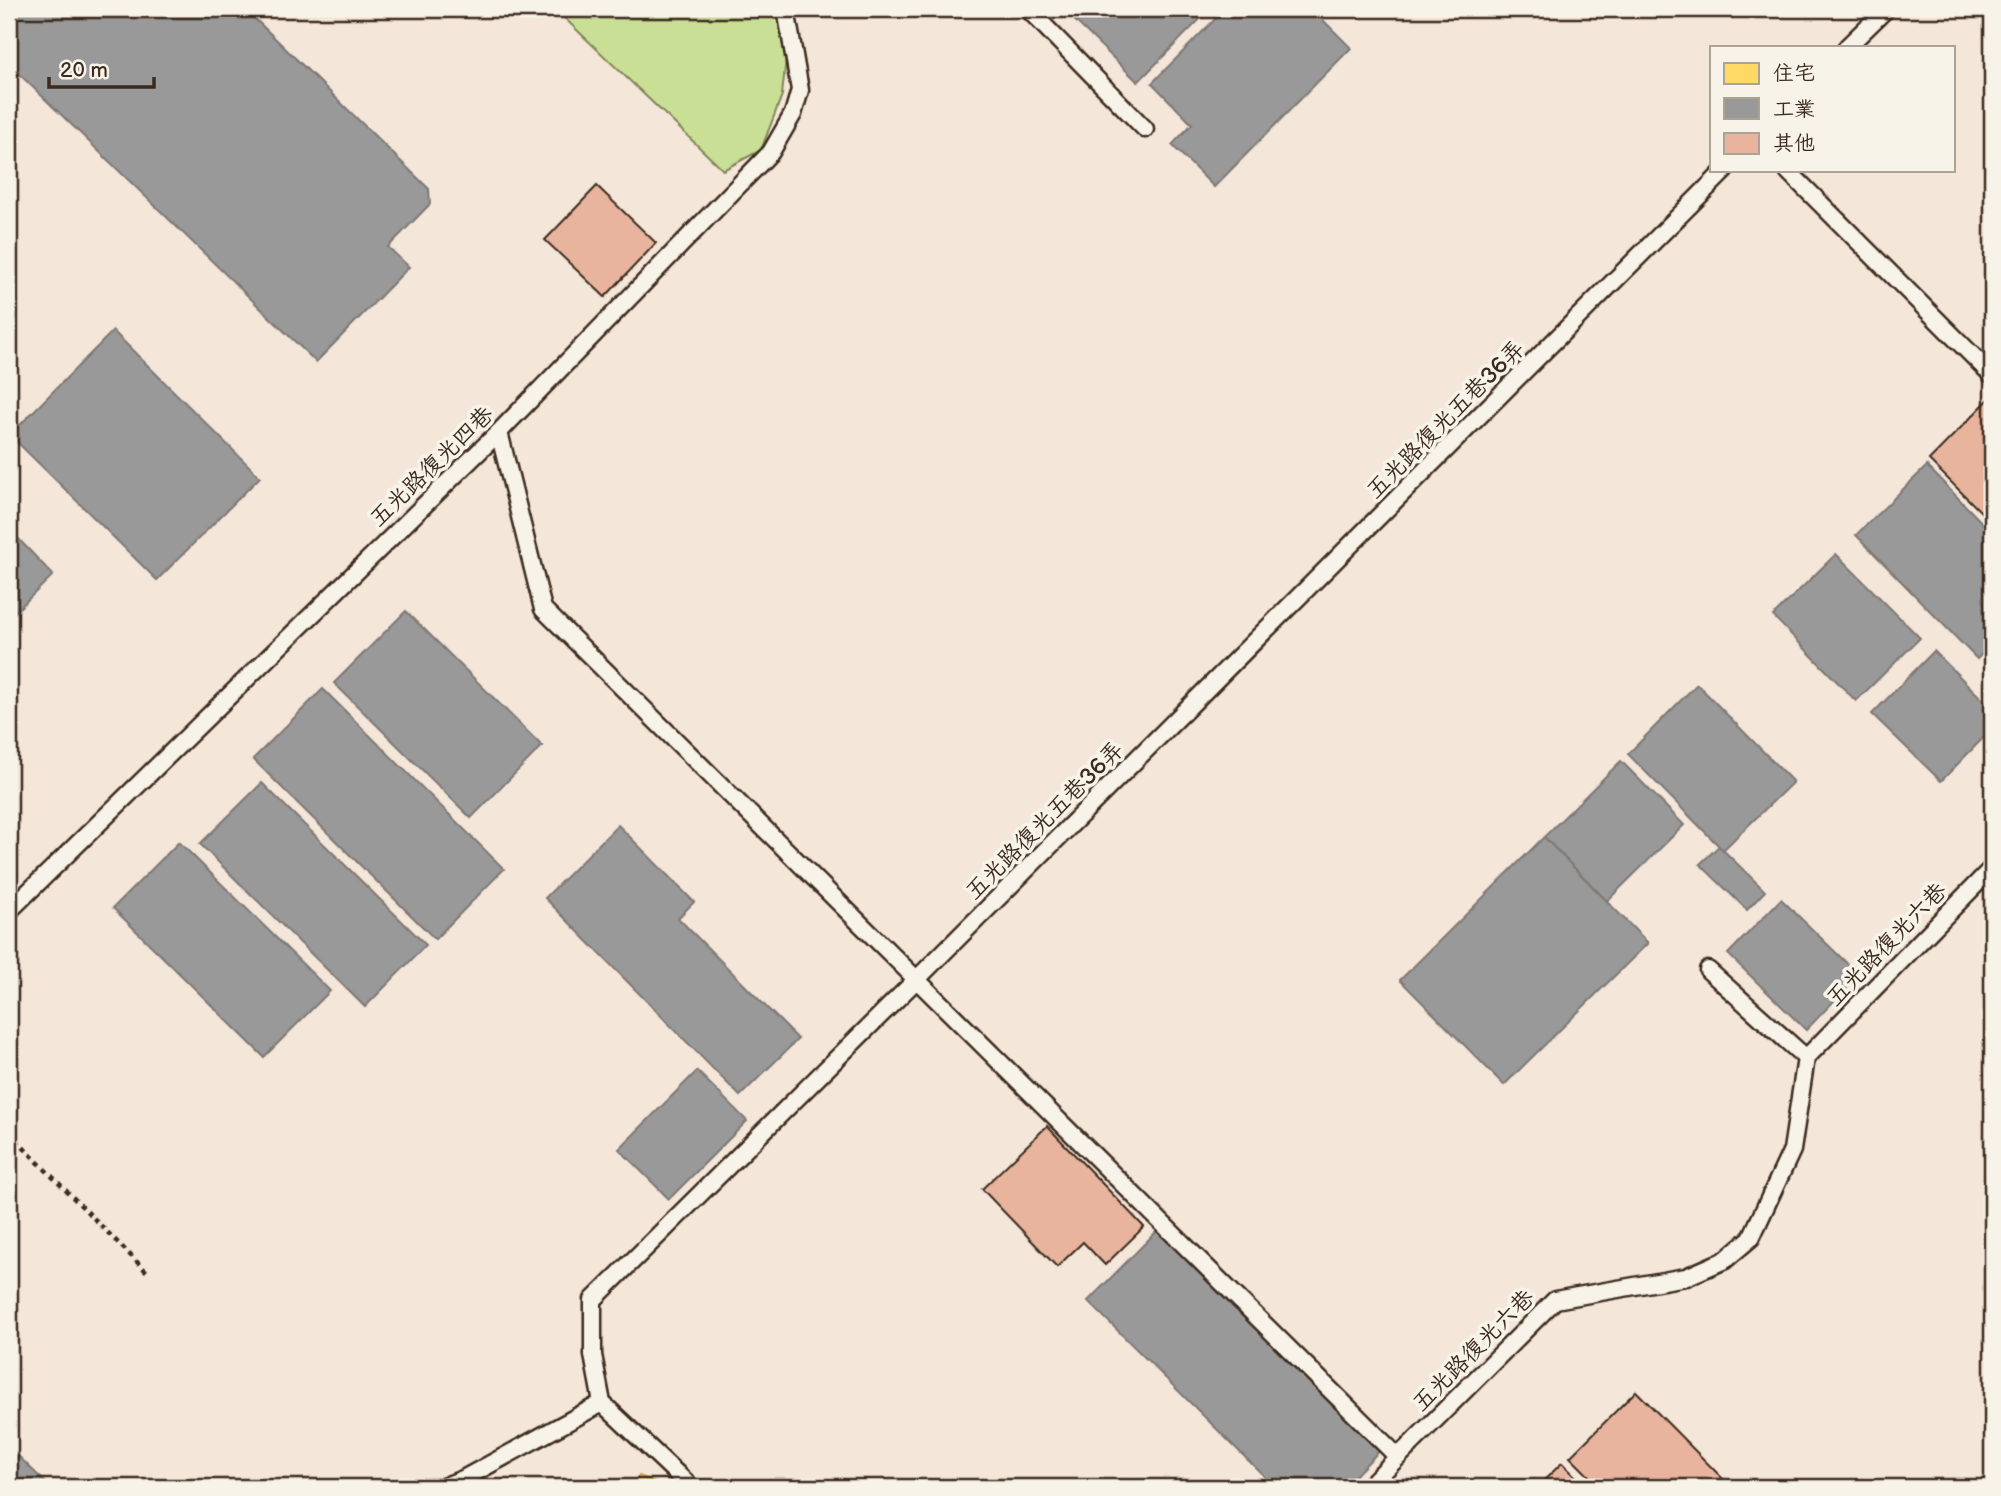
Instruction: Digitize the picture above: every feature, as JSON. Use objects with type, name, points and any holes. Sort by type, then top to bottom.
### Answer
[{"type":"lane","name":"五光路復光四巷","points":[[9,911],[499,432],[771,152],[793,114],[800,90],[786,9]]},
{"type":"lane","points":[[1028,9],[1146,128]]},
{"type":"lane","points":[[1848,46],[1886,9]]},
{"type":"lane","name":"五光路復光五巷36弄","points":[[602,1403],[593,1355],[593,1300],[1723,172]]},
{"type":"lane","points":[[1789,172],[1992,375]]},
{"type":"lane","points":[[499,432],[542,609],[1398,1457]]},
{"type":"lane","name":"五光路復光六巷","points":[[1368,1487],[1555,1300],[1686,1277],[1725,1260],[1751,1238],[1792,1150],[1807,1058],[1992,868]]},
{"type":"lane","points":[[1708,970],[1807,1058]]},
{"type":"lane","points":[[443,1487],[463,1479],[602,1403],[691,1487]]},
{"type":"path","points":[[9,1133],[148,1273]]},
{"type":"green space","points":[[555,9],[776,9],[787,49],[782,95],[761,150],[723,170]]},
{"type":"building: 住宅","points":[[639,1476],[666,1487],[634,1487]]},
{"type":"building: 工業","points":[[9,9],[245,9],[429,189],[430,204],[388,247],[409,267],[316,362],[9,64]]},
{"type":"building: 工業","points":[[1063,9],[1210,9],[1138,82]]},
{"type":"building: 工業","points":[[1225,9],[1312,9],[1351,48],[1214,187],[1172,145],[1192,124],[1152,83]]},
{"type":"building: 工業","points":[[113,331],[260,477],[157,580],[10,435]]},
{"type":"building: 工業","points":[[1927,466],[1992,533],[1992,644],[1977,659],[1856,535]]},
{"type":"building: 工業","points":[[9,529],[53,575],[9,618]]},
{"type":"building: 工業","points":[[1836,554],[1920,638],[1856,701],[1773,616]]},
{"type":"building: 工業","points":[[406,611],[542,746],[471,818],[334,683]]},
{"type":"building: 工業","points":[[1934,651],[1992,709],[1992,729],[1941,781],[1872,714]]},
{"type":"building: 工業","points":[[1697,684],[1793,782],[1723,850],[1628,754]]},
{"type":"building: 工業","points":[[323,689],[504,869],[435,939],[253,759]]},
{"type":"building: 工業","points":[[1621,761],[1684,825],[1607,901],[1544,837]]},
{"type":"building: 工業","points":[[262,783],[426,945],[365,1007],[200,844]]},
{"type":"building: 工業","points":[[618,825],[694,902],[678,918],[798,1039],[740,1096],[545,898]]},
{"type":"building: 工業","points":[[1544,837],[1648,943],[1504,1085],[1400,980]]},
{"type":"building: 工業","points":[[179,842],[330,991],[264,1057],[113,908]]},
{"type":"building: 工業","points":[[1719,846],[1765,891],[1747,910],[1700,864]]},
{"type":"building: 工業","points":[[1781,899],[1859,975],[1806,1030],[1728,954]]},
{"type":"building: 工業","points":[[697,1071],[747,1121],[669,1199],[619,1149]]},
{"type":"building: 工業","points":[[1160,1228],[1382,1448],[1344,1487],[1275,1487],[1088,1301]]},
{"type":"building: 工業","points":[[9,1447],[50,1487],[9,1487]]},
{"type":"building: 其他","points":[[597,186],[656,243],[605,297],[545,240]]},
{"type":"building: 其他","points":[[1992,396],[1992,523],[1929,460]]},
{"type":"building: 其他","points":[[1047,1126],[1144,1227],[1105,1265],[1083,1242],[1057,1267],[982,1189]]},
{"type":"building: 其他","points":[[1636,1391],[1731,1487],[1600,1487],[1570,1457]]},
{"type":"building: 其他","points":[[1562,1463],[1586,1487],[1537,1487]]}]
